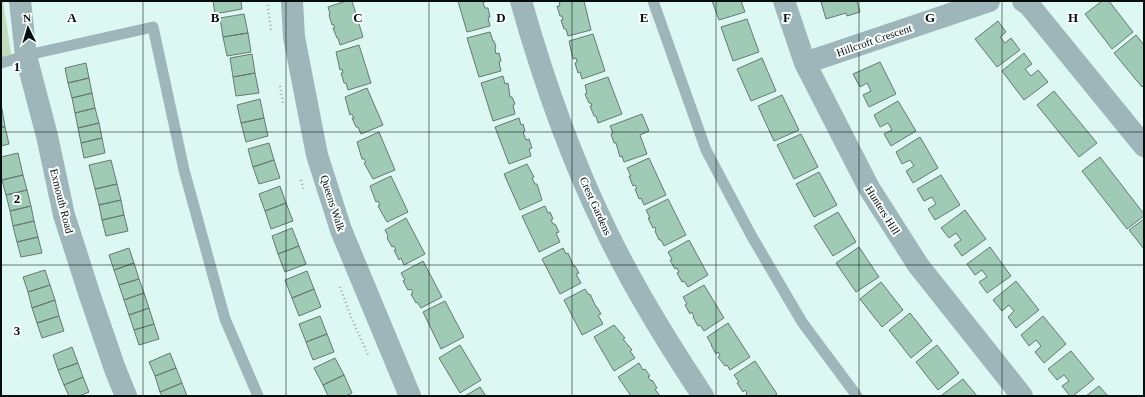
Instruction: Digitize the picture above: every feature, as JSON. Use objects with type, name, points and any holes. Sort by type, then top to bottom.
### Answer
[{"type":"street","name":"Exmouth Road","points":[[20,1],[26,56],[47,136],[64,215],[89,294],[126,396]]},
{"type":"street","name":"Queens Walk","points":[[292,1],[294,37],[317,155],[341,230],[410,396]]},
{"type":"street","name":"Crest Gardens","points":[[521,1],[534,48],[554,106],[605,229],[669,345],[703,396]]},
{"type":"street","name":"Hunters Hill","points":[[784,1],[805,63],[869,188],[914,258],[1022,396]]},
{"type":"street","name":"Hillcroft Crescent","points":[[805,63],[989,1]]},
{"type":"street","points":[[1023,1],[1029,5],[1144,146]]},
{"type":"lane","points":[[652,1],[706,150],[751,235],[802,322],[857,396]]},
{"type":"lane","points":[[1,63],[153,27],[184,170],[224,319],[258,396]]},
{"type":"green space","points":[[1,1],[3,1],[12,60],[3,62],[1,53]]},
{"type":"building","points":[[213,1],[241,1],[242,9],[215,14]]},
{"type":"building","points":[[346,1],[352,1],[363,37],[340,45],[333,28],[335,28],[333,24],[332,25],[328,7]]},
{"type":"building","points":[[458,1],[485,1],[483,3],[485,8],[488,8],[490,26],[467,32]]},
{"type":"building","points":[[559,1],[584,1],[591,30],[568,36],[566,29],[564,29],[561,20],[563,20],[562,16],[560,16],[557,6],[560,6]]},
{"type":"building","points":[[712,1],[741,1],[745,12],[719,20]]},
{"type":"building","points":[[857,1],[860,12],[847,16],[846,13],[826,19],[821,2]]},
{"type":"building","points":[[1102,1],[1109,1],[1133,32],[1112,49],[1085,14]]},
{"type":"building","points":[[244,14],[248,33],[223,37],[220,18]]},
{"type":"building","points":[[747,19],[759,52],[733,61],[721,27]]},
{"type":"building","points":[[998,21],[1006,32],[1000,37],[1005,43],[1011,38],[1020,50],[997,67],[975,39]]},
{"type":"building","points":[[490,32],[496,47],[496,54],[499,53],[501,71],[479,77],[467,38]]},
{"type":"building","points":[[248,33],[251,52],[227,56],[223,37]]},
{"type":"building","points":[[593,34],[605,71],[582,79],[580,72],[578,73],[575,63],[577,62],[576,58],[573,59],[569,41]]},
{"type":"building","points":[[1136,35],[1144,45],[1144,85],[1142,87],[1114,53]]},
{"type":"building","points":[[359,45],[371,83],[348,90],[346,83],[344,83],[341,73],[343,73],[342,69],[340,70],[336,52]]},
{"type":"building","points":[[1024,53],[1032,64],[1025,69],[1031,76],[1038,70],[1048,82],[1024,100],[1002,71]]},
{"type":"building","points":[[252,54],[255,73],[233,77],[230,58]]},
{"type":"building","points":[[762,58],[776,91],[751,101],[737,69]]},
{"type":"building","points":[[880,62],[896,94],[869,107],[863,95],[871,91],[867,83],[860,87],[853,74]]},
{"type":"building","points":[[86,63],[89,78],[68,83],[65,68]]},
{"type":"building","points":[[255,73],[259,93],[236,96],[233,77]]},
{"type":"building","points":[[503,76],[505,84],[508,83],[510,97],[512,97],[515,104],[513,105],[515,114],[493,121],[481,83]]},
{"type":"building","points":[[608,77],[622,114],[598,123],[590,106],[592,106],[591,103],[589,103],[585,94],[587,93],[585,85]]},
{"type":"building","points":[[89,78],[92,93],[72,98],[68,83]]},
{"type":"building","points":[[367,88],[383,125],[361,134],[358,127],[356,127],[352,114],[350,115],[345,97]]},
{"type":"building","points":[[1054,91],[1097,143],[1079,157],[1037,105]]},
{"type":"building","points":[[92,93],[95,108],[75,113],[72,98]]},
{"type":"building","points":[[782,95],[799,130],[774,141],[758,106]]},
{"type":"building","points":[[260,99],[264,118],[241,123],[237,105]]},
{"type":"building","points":[[898,101],[916,131],[891,146],[884,134],[892,130],[888,123],[880,127],[874,115]]},
{"type":"building","points":[[95,108],[99,123],[78,128],[75,113]]},
{"type":"building","points":[[2,109],[5,127],[1,127]]},
{"type":"building","points":[[642,114],[649,131],[640,135],[647,154],[624,162],[622,156],[620,157],[616,143],[614,143],[611,134],[613,133],[610,126]]},
{"type":"building","points":[[264,118],[268,136],[246,142],[241,123]]},
{"type":"building","points":[[519,118],[521,125],[523,124],[525,131],[523,132],[526,140],[529,139],[532,148],[529,149],[531,156],[509,164],[495,127]]},
{"type":"building","points":[[99,123],[102,138],[81,143],[78,128]]},
{"type":"building","points":[[1,127],[5,127],[9,144],[1,146]]},
{"type":"building","points":[[379,132],[395,170],[373,179],[364,163],[366,162],[362,159],[357,142]]},
{"type":"building","points":[[801,134],[818,167],[794,179],[777,145]]},
{"type":"building","points":[[920,137],[938,168],[913,183],[906,171],[914,166],[910,160],[902,164],[896,152]]},
{"type":"building","points":[[102,138],[105,153],[84,158],[81,143]]},
{"type":"building","points":[[269,143],[274,160],[253,167],[248,149]]},
{"type":"building","points":[[18,153],[23,175],[2,180],[1,157]]},
{"type":"building","points":[[1100,157],[1144,214],[1144,216],[1127,229],[1082,171]]},
{"type":"building","points":[[649,158],[666,195],[644,205],[641,198],[639,199],[635,189],[637,188],[635,185],[633,186],[629,176],[631,176],[627,168]]},
{"type":"building","points":[[111,160],[117,184],[95,189],[89,165]]},
{"type":"building","points":[[274,160],[280,178],[259,184],[253,167]]},
{"type":"building","points":[[527,164],[534,177],[532,178],[535,184],[537,184],[542,200],[520,210],[504,174]]},
{"type":"building","points":[[819,172],[837,205],[814,217],[796,184]]},
{"type":"building","points":[[23,175],[27,190],[6,195],[2,180]]},
{"type":"building","points":[[941,175],[960,205],[935,220],[928,209],[936,204],[932,197],[924,201],[917,189]]},
{"type":"building","points":[[391,176],[408,212],[387,222],[378,206],[380,205],[378,201],[376,202],[370,186]]},
{"type":"building","points":[[117,184],[121,200],[99,205],[95,189]]},
{"type":"building","points":[[280,186],[286,203],[265,211],[259,194]]},
{"type":"building","points":[[27,190],[31,206],[10,211],[6,195]]},
{"type":"building","points":[[668,199],[686,235],[664,246],[661,240],[659,240],[655,227],[653,228],[648,218],[650,218],[646,210]]},
{"type":"building","points":[[121,200],[124,215],[102,220],[99,205]]},
{"type":"building","points":[[286,203],[293,221],[271,229],[265,211]]},
{"type":"building","points":[[31,206],[34,221],[13,226],[10,211]]},
{"type":"building","points":[[545,206],[548,213],[550,212],[553,219],[551,220],[559,232],[556,233],[560,242],[539,252],[522,216]]},
{"type":"building","points":[[965,210],[986,239],[962,256],[954,245],[961,240],[956,233],[949,238],[941,228]]},
{"type":"building","points":[[838,212],[856,242],[833,256],[814,226]]},
{"type":"building","points":[[124,215],[128,231],[106,236],[102,220]]},
{"type":"building","points":[[406,218],[425,254],[404,265],[401,258],[399,260],[394,250],[396,250],[394,246],[392,247],[387,238],[388,236],[385,230]]},
{"type":"building","points":[[1144,219],[1144,249],[1129,230]]},
{"type":"building","points":[[34,221],[38,237],[17,242],[13,226]]},
{"type":"building","points":[[292,228],[299,246],[278,254],[272,236]]},
{"type":"building","points":[[38,237],[42,253],[21,257],[17,242]]},
{"type":"building","points":[[689,240],[708,275],[688,287],[684,281],[682,282],[677,273],[679,272],[677,268],[675,269],[670,260],[672,259],[668,252]]},
{"type":"building","points":[[299,246],[306,264],[285,272],[278,254]]},
{"type":"building","points":[[859,247],[879,277],[856,292],[836,263]]},
{"type":"building","points":[[990,247],[1011,276],[987,293],[979,282],[987,277],[982,270],[975,275],[967,264]]},
{"type":"building","points":[[129,248],[134,263],[114,270],[109,255]]},
{"type":"building","points":[[563,248],[566,254],[568,253],[574,267],[575,266],[579,273],[576,274],[581,283],[560,294],[542,259]]},
{"type":"building","points":[[423,261],[442,297],[421,308],[411,294],[413,293],[411,289],[408,290],[401,273]]},
{"type":"building","points":[[134,263],[139,279],[119,285],[114,270]]},
{"type":"building","points":[[45,270],[50,285],[28,292],[23,277]]},
{"type":"building","points":[[307,271],[314,289],[292,298],[285,280]]},
{"type":"building","points":[[139,279],[144,293],[124,300],[119,285]]},
{"type":"building","points":[[1016,281],[1039,310],[1016,328],[1008,317],[1014,311],[1009,305],[1002,311],[993,300]]},
{"type":"building","points":[[881,282],[903,310],[882,327],[860,299]]},
{"type":"building","points":[[50,285],[55,300],[32,308],[28,292]]},
{"type":"building","points":[[704,285],[724,318],[704,331],[700,325],[698,326],[692,312],[690,314],[683,297]]},
{"type":"building","points":[[314,289],[321,307],[299,316],[292,298]]},
{"type":"building","points":[[585,289],[589,295],[590,294],[601,314],[598,315],[603,324],[582,335],[564,300]]},
{"type":"building","points":[[144,293],[149,308],[129,315],[124,300]]},
{"type":"building","points":[[55,300],[59,316],[37,323],[32,308]]},
{"type":"building","points":[[445,301],[464,337],[441,349],[423,312]]},
{"type":"building","points":[[149,308],[154,324],[134,330],[129,315]]},
{"type":"building","points":[[910,313],[932,341],[911,358],[889,330]]},
{"type":"building","points":[[59,316],[64,331],[42,338],[37,323]]},
{"type":"building","points":[[320,316],[327,334],[306,342],[299,324]]},
{"type":"building","points":[[1043,316],[1066,344],[1044,363],[1035,352],[1041,346],[1036,340],[1029,346],[1021,335]]},
{"type":"building","points":[[728,323],[750,357],[730,370],[718,357],[720,355],[718,352],[716,354],[707,337]]},
{"type":"building","points":[[154,324],[159,339],[139,345],[134,330]]},
{"type":"building","points":[[614,325],[625,338],[623,339],[632,350],[630,351],[635,358],[614,371],[594,337]]},
{"type":"building","points":[[327,334],[334,352],[313,360],[306,342]]},
{"type":"building","points":[[460,345],[481,380],[460,393],[439,358]]},
{"type":"building","points":[[937,345],[959,373],[938,390],[916,362]]},
{"type":"building","points":[[72,347],[78,363],[58,370],[53,355]]},
{"type":"building","points":[[1071,351],[1094,379],[1073,396],[1070,396],[1062,386],[1069,381],[1064,375],[1057,380],[1048,369]]},
{"type":"building","points":[[170,353],[176,368],[155,376],[149,362]]},
{"type":"building","points":[[335,358],[344,375],[323,385],[314,368]]},
{"type":"building","points":[[755,361],[777,394],[774,396],[747,396],[745,390],[743,392],[737,383],[739,382],[734,375]]},
{"type":"building","points":[[78,363],[83,377],[64,385],[58,370]]},
{"type":"building","points":[[639,363],[643,370],[645,369],[650,376],[648,377],[651,381],[652,380],[657,388],[655,389],[660,396],[631,396],[618,377]]},
{"type":"building","points":[[176,368],[182,383],[160,392],[155,376]]},
{"type":"building","points":[[344,375],[352,393],[346,396],[328,396],[323,385]]},
{"type":"building","points":[[83,377],[89,392],[79,396],[69,396],[64,385]]},
{"type":"building","points":[[963,379],[977,396],[942,395]]},
{"type":"building","points":[[182,383],[187,396],[162,396],[160,392]]},
{"type":"building","points":[[1099,386],[1108,396],[1086,396]]},
{"type":"building","points":[[480,387],[486,396],[465,396]]}]
